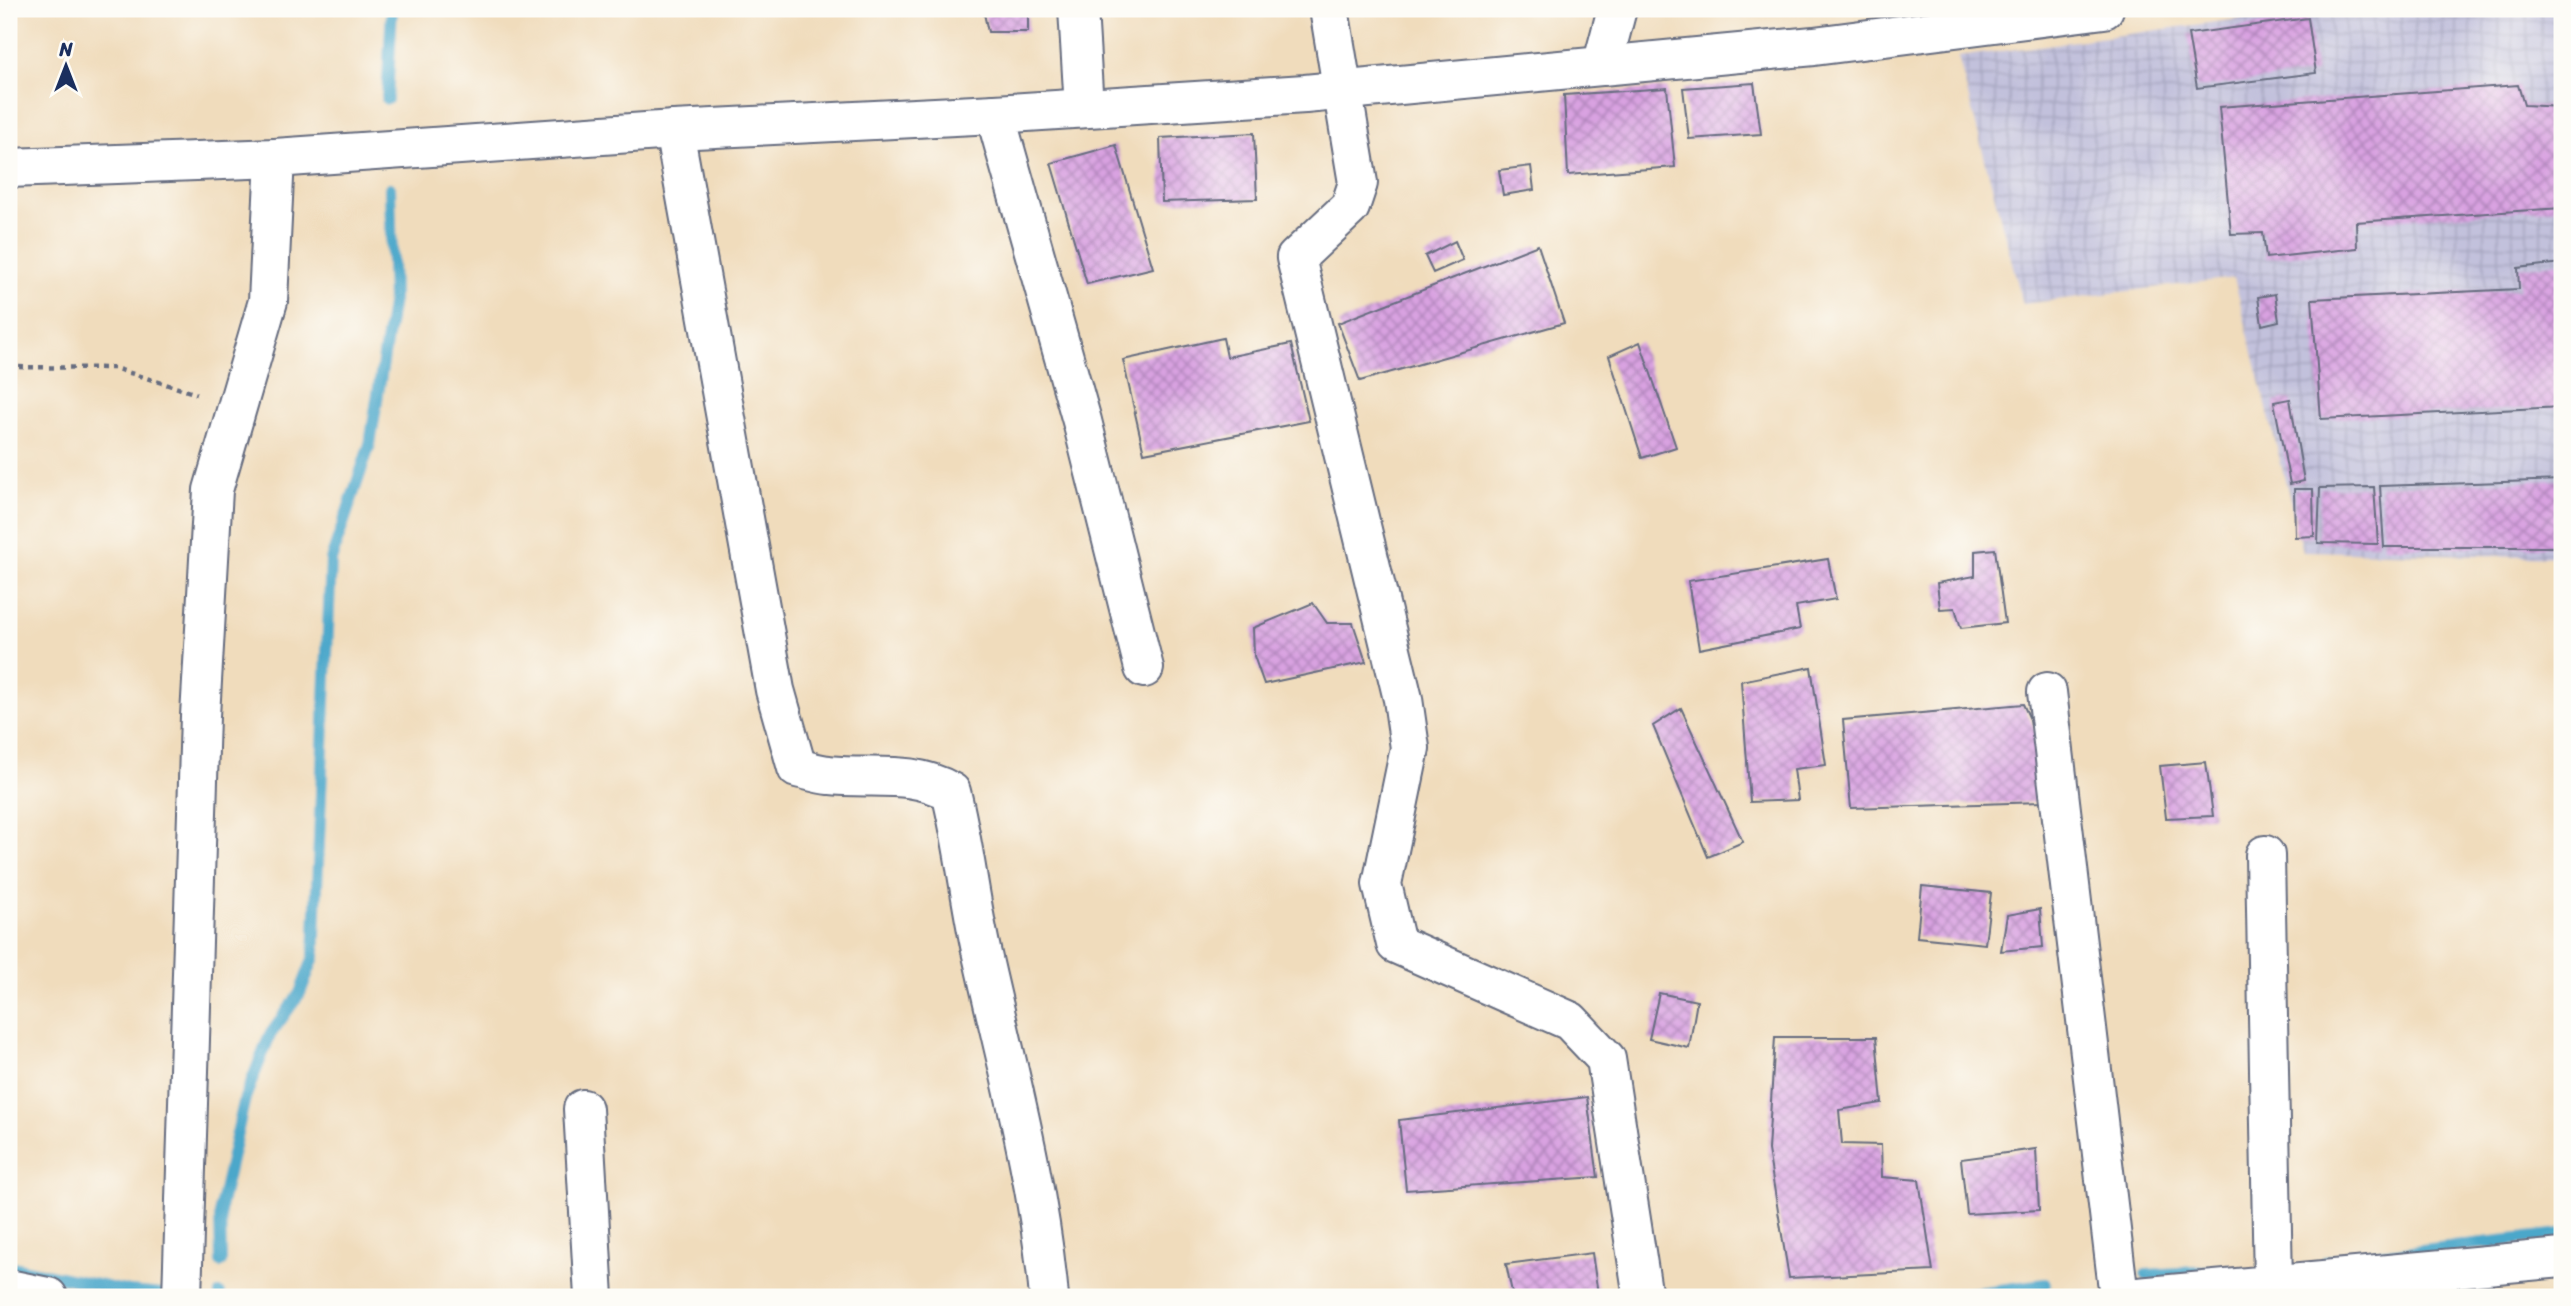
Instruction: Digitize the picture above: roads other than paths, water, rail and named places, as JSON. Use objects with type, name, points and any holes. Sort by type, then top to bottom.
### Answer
[{"type":"street","points":[[1078,9],[1084,108]]},
{"type":"street","points":[[1329,9],[1358,183],[1350,207],[1296,258],[1403,699],[1410,748],[1381,884],[1395,944],[1570,1021],[1606,1059],[1643,1297]]},
{"type":"street","points":[[1602,66],[1617,9]]},
{"type":"street","points":[[9,168],[275,158],[674,130],[995,114],[1342,90],[1814,46],[2104,9]]},
{"type":"street","points":[[995,114],[1082,421],[1144,668]]},
{"type":"street","points":[[674,130],[775,690],[786,737],[797,768],[828,775],[914,778],[934,782],[951,792],[982,955],[1011,1077],[1045,1258],[1049,1297]]},
{"type":"street","points":[[182,1297],[200,716],[213,490],[268,301],[275,158]]},
{"type":"street","points":[[2047,692],[2119,1297]]},
{"type":"street","points":[[2265,855],[2273,1285]]},
{"type":"street","points":[[583,1109],[594,1297]]},
{"type":"street","points":[[2138,1297],[2562,1258]]},
{"type":"street","points":[[9,1289],[48,1297]]},
{"type":"waterway","points":[[387,99],[392,9]]},
{"type":"waterway","points":[[221,1262],[220,1208],[245,1098],[270,1035],[300,993],[314,957],[331,560],[370,444],[393,299],[390,188]]},
{"type":"waterway","points":[[2327,1261],[2562,1234]]},
{"type":"waterway","points":[[9,1266],[130,1292],[162,1295]]},
{"type":"waterway","points":[[2146,1275],[2216,1271]]},
{"type":"waterway","points":[[1946,1297],[2045,1284]]}]
